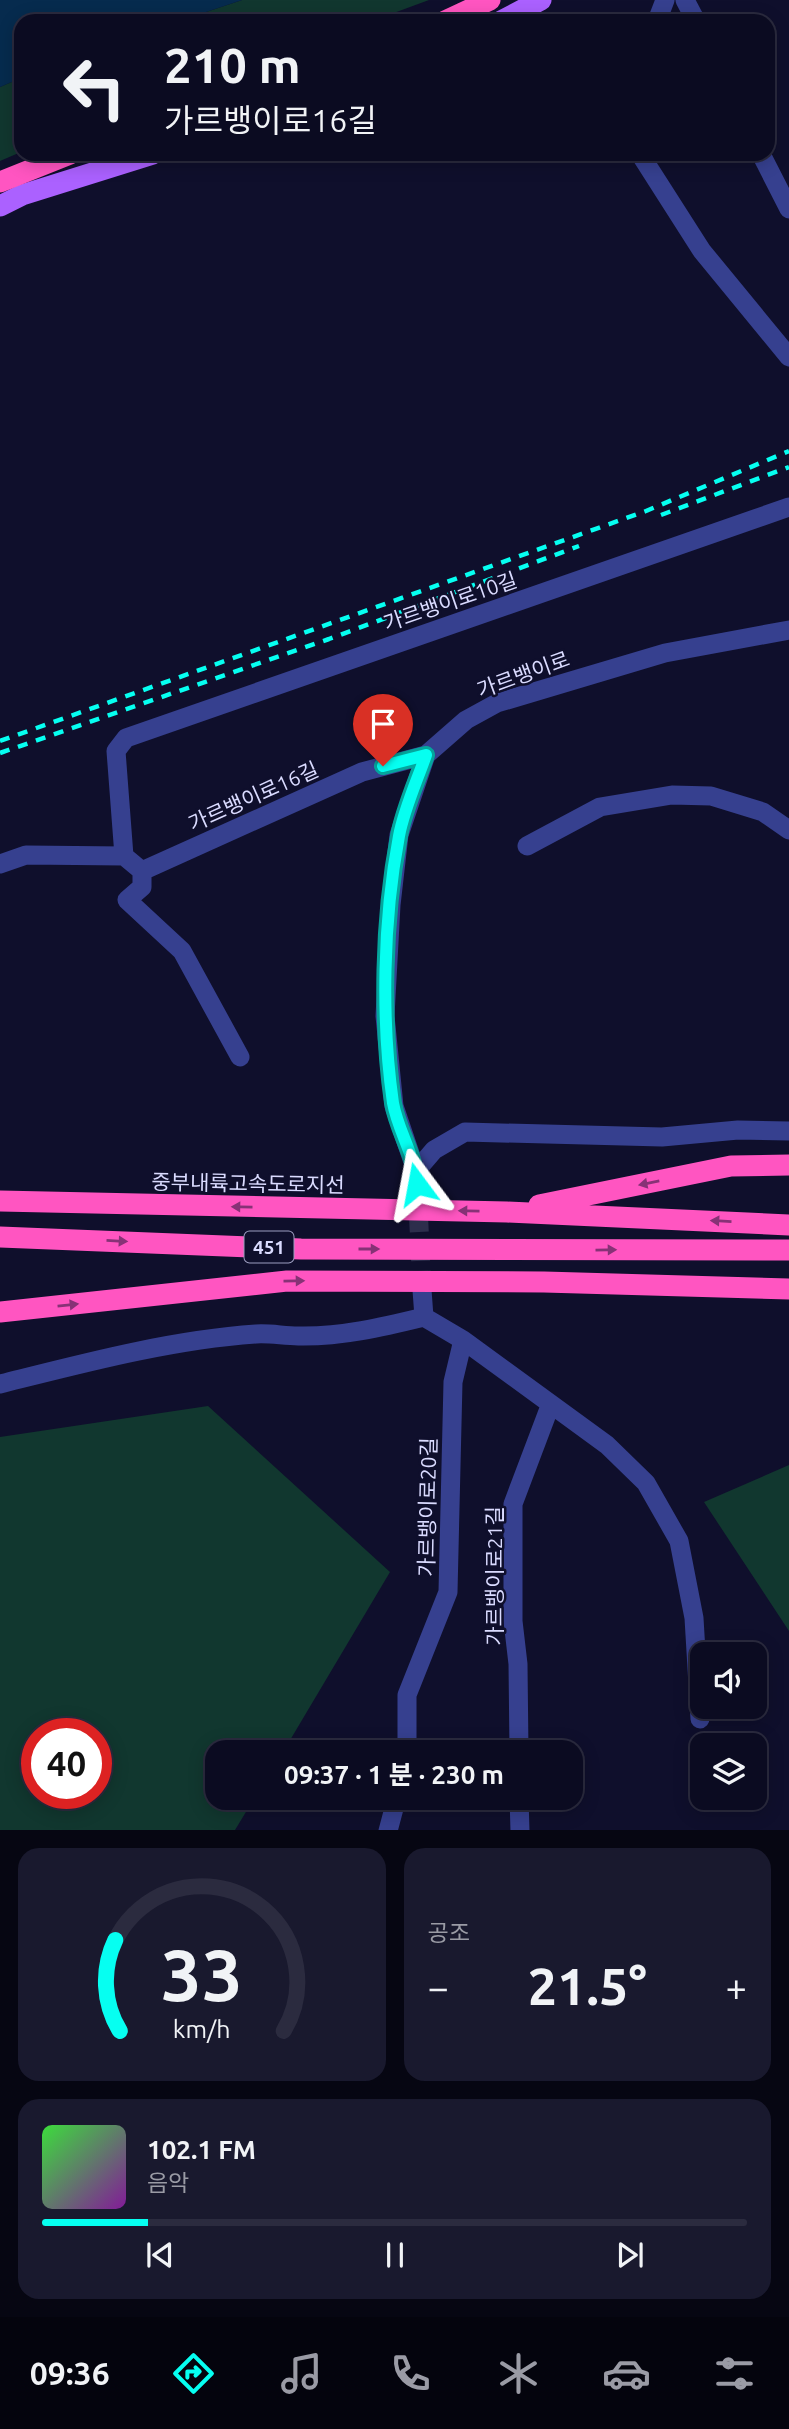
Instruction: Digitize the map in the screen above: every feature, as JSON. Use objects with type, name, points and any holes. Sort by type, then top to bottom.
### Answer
[{"type":"highway","points":[[460,14],[490,0]]},
{"type":"highway","points":[[0,182],[52,161]]},
{"type":"highway","points":[[506,1212],[731,1166],[789,1165]]},
{"type":"highway","name":"중부내륙고속도로지선","points":[[0,1201],[506,1212],[789,1224]]},
{"type":"highway","name":"451","points":[[0,1237],[301,1249],[789,1250]]},
{"type":"highway","points":[[0,1312],[287,1281],[544,1282],[789,1289]]},
{"type":"main road","points":[[514,14],[541,0]]},
{"type":"main road","points":[[0,206],[22,195],[131,161]]},
{"type":"street","points":[[644,161],[702,251],[789,357]]},
{"type":"street","points":[[765,161],[789,209]]},
{"type":"street","name":"가르뱅이로10길","points":[[124,856],[116,751],[126,738],[789,507]]},
{"type":"street","name":"가르뱅이로","points":[[426,755],[466,720],[496,703],[665,653],[789,630]]},
{"type":"street","points":[[426,755],[399,835],[391,905],[385,1016],[394,1106],[416,1177],[434,1150],[465,1132],[549,1137],[662,1137],[738,1130],[789,1131]]},
{"type":"street","name":"가르뱅이로16길","points":[[142,871],[362,772],[426,755]]},
{"type":"street","points":[[527,846],[600,807],[672,795],[711,796],[762,813],[789,830]]},
{"type":"street","points":[[0,864],[26,855],[124,856],[142,871],[142,887],[127,900],[182,951],[240,1057]]},
{"type":"street","points":[[422,1290],[424,1317]]},
{"type":"street","points":[[0,1384],[81,1364],[215,1339],[259,1333],[299,1336],[367,1330],[424,1317],[463,1340],[607,1446],[646,1483],[679,1541],[694,1618],[695,1642]]},
{"type":"street","name":"가르뱅이로20길","points":[[407,1740],[407,1695],[448,1592],[453,1382],[463,1340]]},
{"type":"street","name":"가르뱅이로21길","points":[[519,1740],[518,1664],[513,1621],[513,1504],[550,1406]]},
{"type":"street","points":[[388,1830],[393,1810]]},
{"type":"street","points":[[519,1810],[520,1830]]},
{"type":"green space","points":[[242,0],[429,0],[391,14],[200,14]]},
{"type":"green space","points":[[14,81],[14,155],[0,161],[0,87]]},
{"type":"green space","points":[[208,1406],[390,1572],[290,1740],[205,1740],[205,1810],[247,1810],[235,1830],[0,1830],[0,1437]]},
{"type":"green space","points":[[789,1465],[789,1631],[704,1502]]},
{"type":"water","points":[[0,0],[242,0],[200,14],[14,14],[14,81],[0,87]]},
{"type":"tunnel","points":[[417,1184],[422,1290]]},
{"type":"railway","points":[[0,741],[646,511],[789,451]]},
{"type":"railway","points":[[661,515],[789,467]]},
{"type":"railway","points":[[0,753],[329,639],[579,546]]},
{"type":"route","points":[[383,766],[426,755],[399,835],[391,905],[385,1016],[394,1106],[416,1171],[417,1184]]}]
